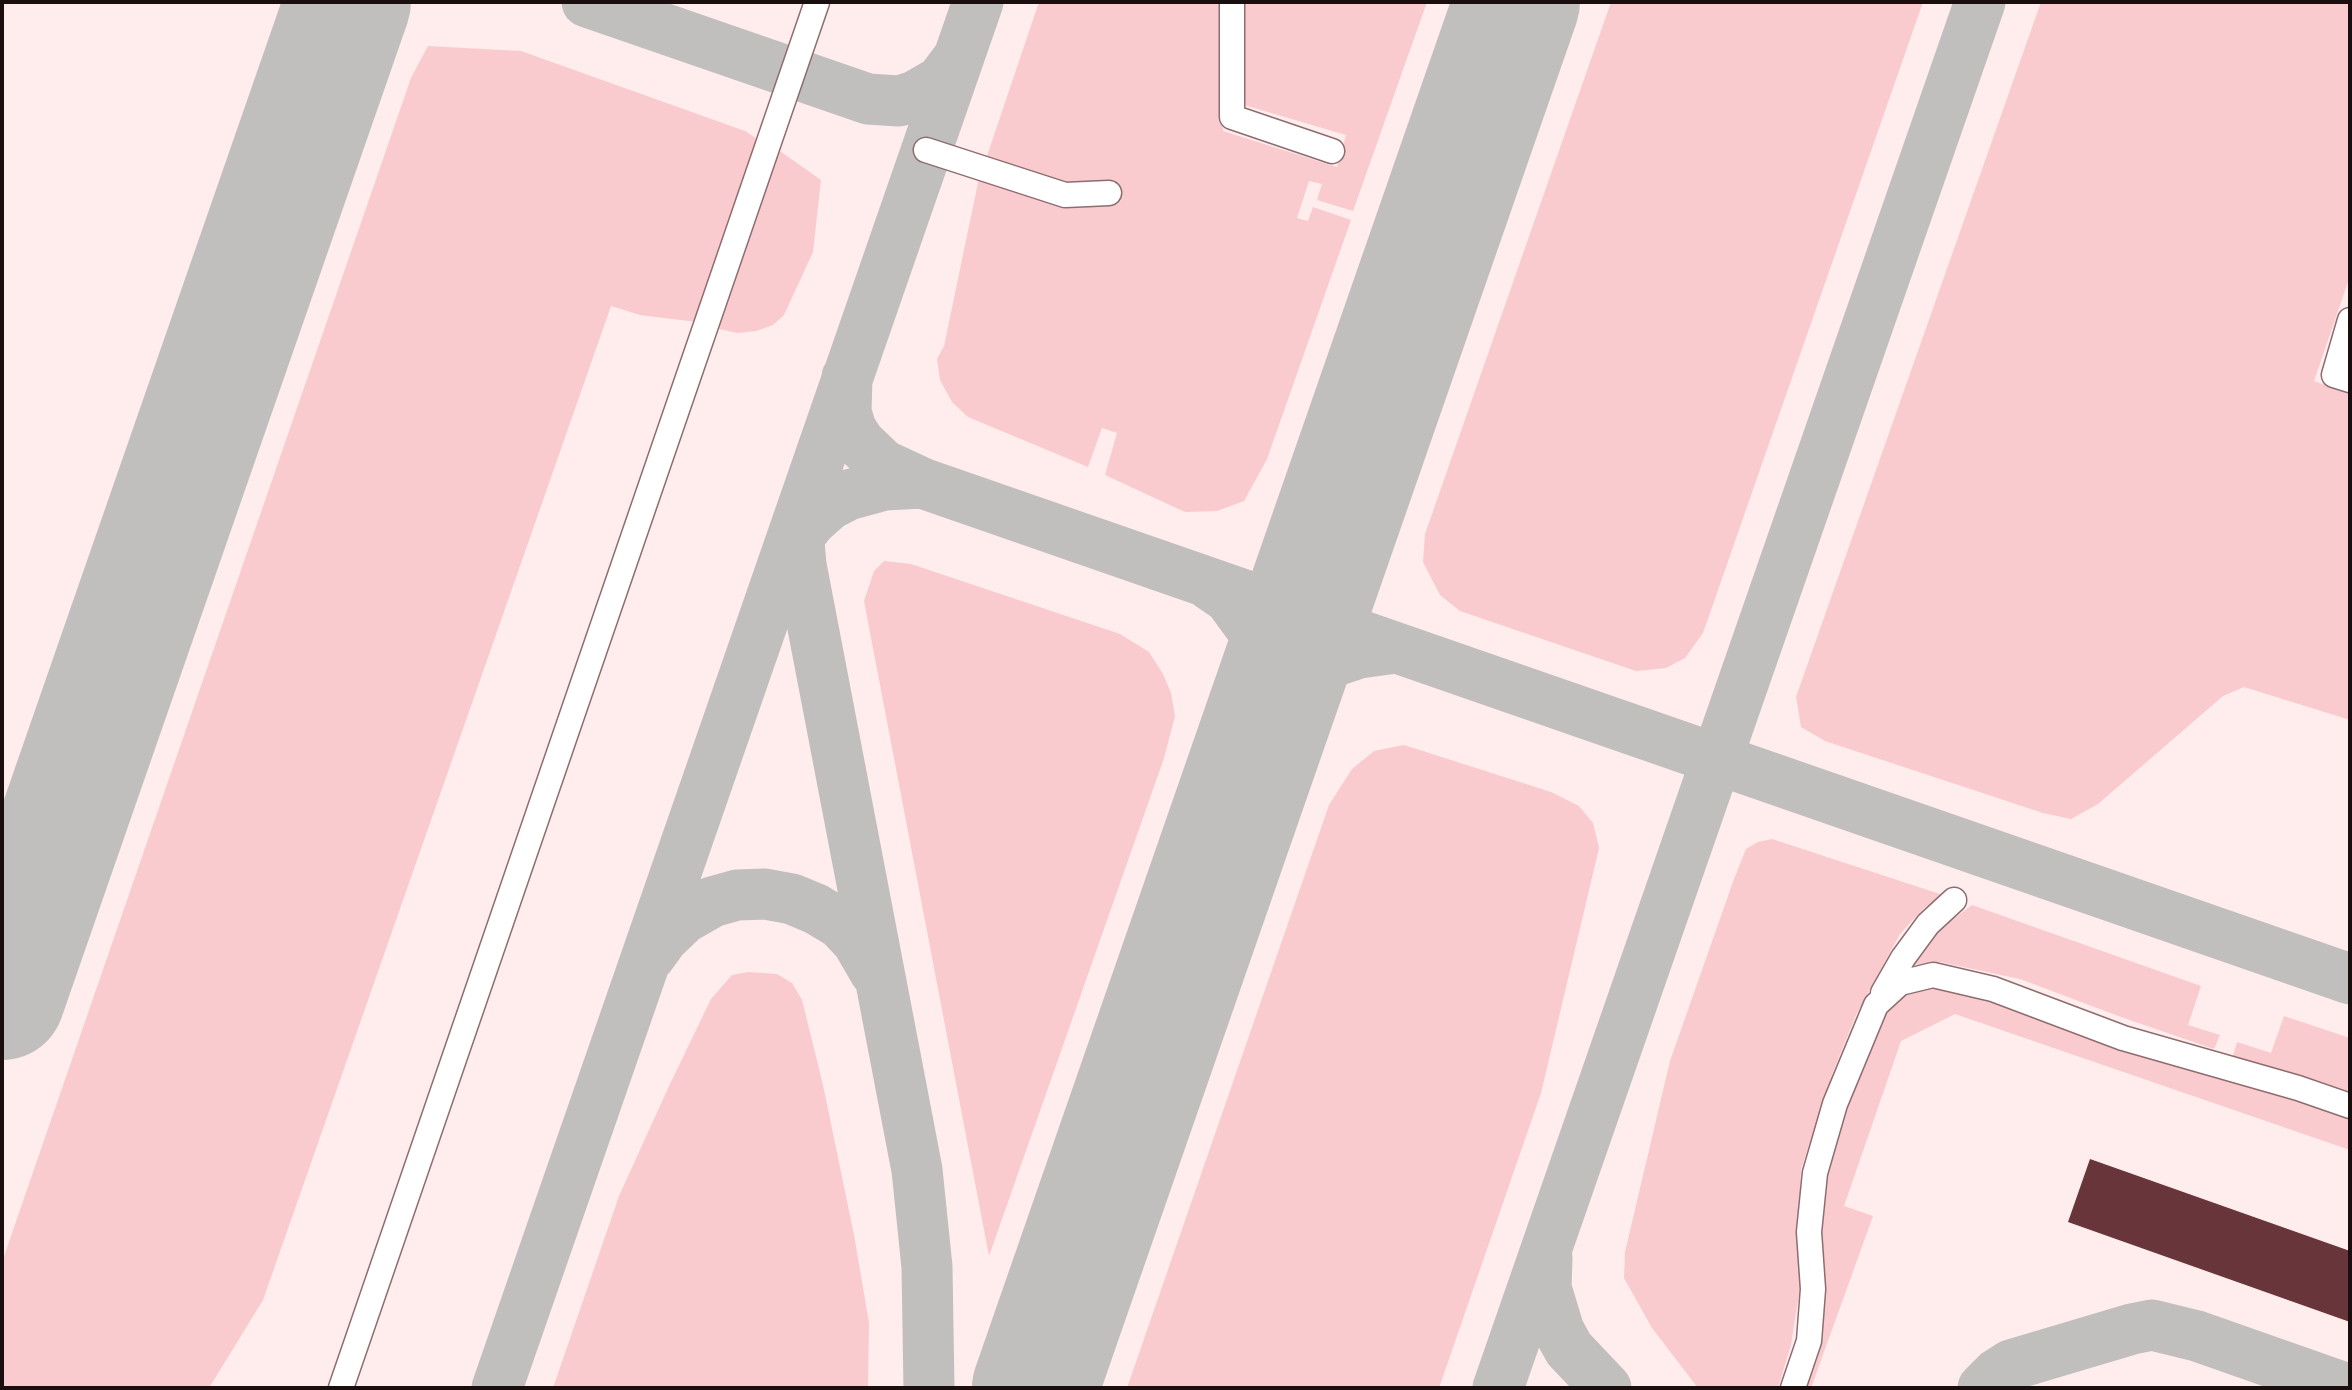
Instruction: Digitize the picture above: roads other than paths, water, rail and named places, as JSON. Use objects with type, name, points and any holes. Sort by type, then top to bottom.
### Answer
[{"type":"lane","points":[[341,1388],[817,2]]},
{"type":"lane","points":[[1232,2],[1232,117],[1332,151]]},
{"type":"lane","points":[[926,150],[1065,195],[1109,193]]},
{"type":"lane","points":[[2350,320],[2334,375],[2350,380]]},
{"type":"lane","points":[[1793,1388],[1809,1341],[1814,1289],[1809,1232],[1815,1173],[1835,1104],[1876,1005],[1903,958],[1928,924],[1954,900]]},
{"type":"lane","points":[[1876,1005],[1900,983],[1933,975],[1993,989],[2123,1038],[2298,1088],[2350,1106]]}]
